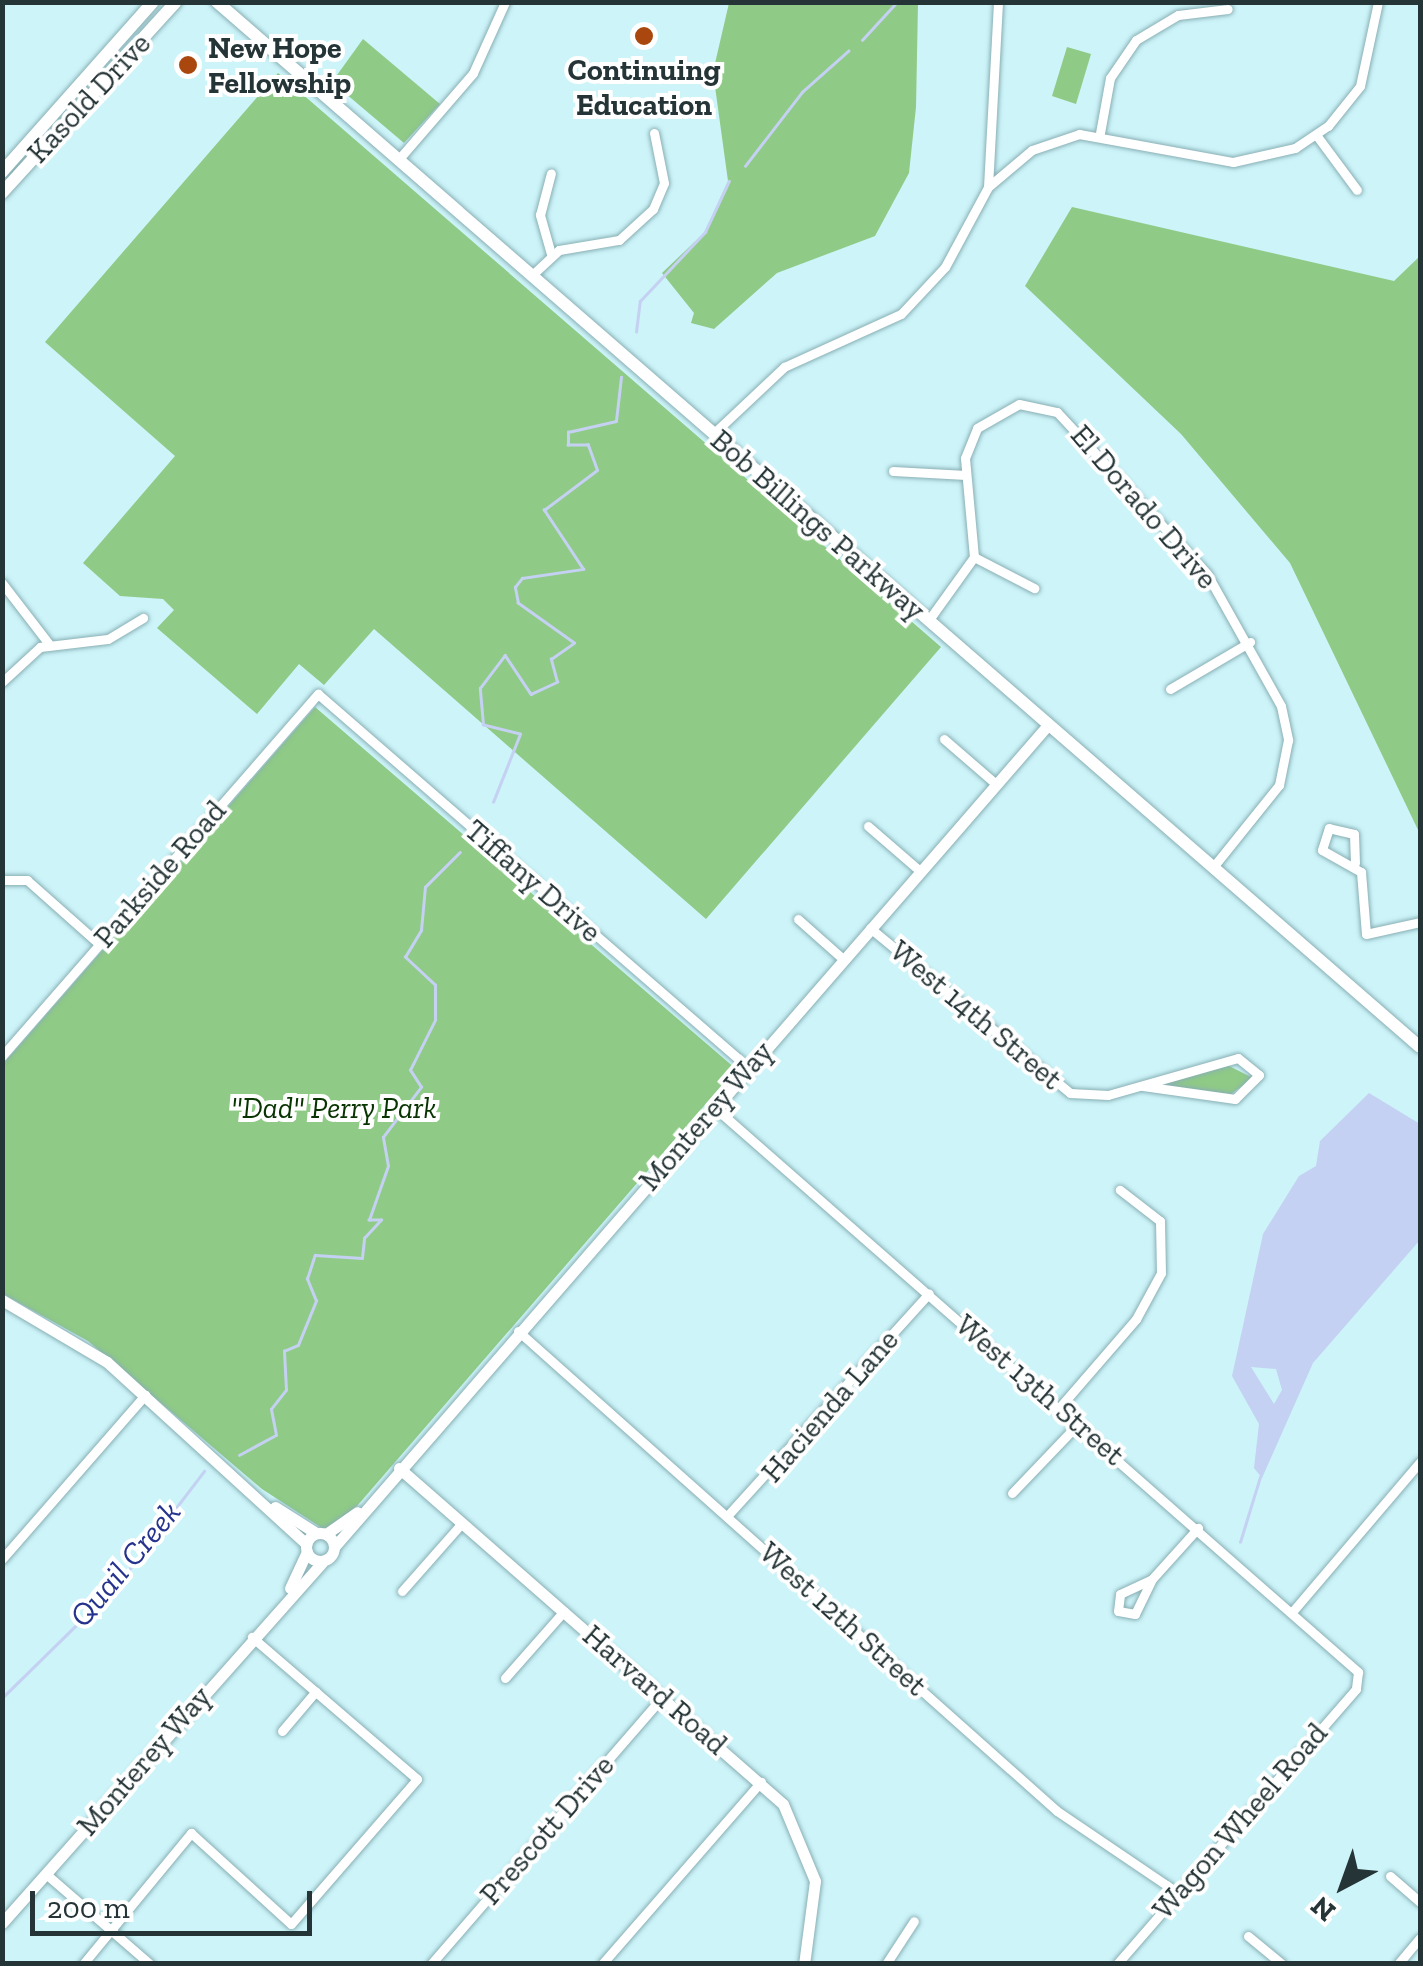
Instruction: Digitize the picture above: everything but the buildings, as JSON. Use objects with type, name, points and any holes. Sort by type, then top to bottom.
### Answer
[{"type":"main road","name":"Kasold Drive","points":[[2,172],[153,2]]},
{"type":"main road","name":"Kasold Drive","points":[[2,193],[176,2]]},
{"type":"main road","name":"Bob Billings Parkway","points":[[218,2],[1420,1047]]},
{"type":"street","points":[[398,160],[473,73],[505,2]]},
{"type":"street","points":[[988,187],[998,2]]},
{"type":"street","points":[[713,434],[784,367],[920,299],[988,187],[1041,145],[1100,133],[1234,162],[1317,136],[1365,75],[1378,2]]},
{"type":"street","points":[[1100,133],[1110,78],[1136,40],[1178,14],[1228,9]]},
{"type":"street","points":[[531,276],[551,254],[619,240],[653,209],[664,183],[654,133]]},
{"type":"street","points":[[1317,136],[1357,190]]},
{"type":"street","points":[[551,173],[540,215],[551,254]]},
{"type":"street","name":"El Dorado Drive","points":[[974,557],[966,475],[968,446],[990,415],[1028,403],[1057,412],[1190,553],[1250,642],[1281,706],[1288,756],[1273,797],[1213,867]]},
{"type":"street","points":[[893,470],[966,475]]},
{"type":"street","points":[[928,621],[974,557],[1034,588]]},
{"type":"street","points":[[2,583],[49,644]]},
{"type":"street","points":[[2,682],[49,644],[108,639],[143,618]]},
{"type":"street","points":[[1170,689],[1250,642]]},
{"type":"street","name":"Parkside Road","points":[[2,1056],[318,694]]},
{"type":"street","name":"Tiffany Drive","points":[[318,694],[748,1068]]},
{"type":"street","name":"Monterey Way","points":[[2,1924],[322,1562],[398,1468],[1048,724]]},
{"type":"street","points":[[944,739],[996,784]]},
{"type":"street","points":[[868,826],[920,871]]},
{"type":"street","points":[[1355,862],[1322,850],[1329,828],[1354,834],[1366,934],[1420,922]]},
{"type":"street","points":[[2,880],[26,880],[100,944]]},
{"type":"street","points":[[798,919],[843,958]]},
{"type":"street","points":[[1408,924],[1420,932]]},
{"type":"street","name":"West 14th Street","points":[[870,928],[1060,1088],[1094,1097],[1226,1059],[1250,1062],[1258,1075],[1234,1099],[1143,1086]]},
{"type":"street","name":"West 13th Street","points":[[714,1107],[1198,1528],[1360,1677]]},
{"type":"street","points":[[1060,1408],[1136,1320],[1165,1259],[1155,1212],[1120,1190]]},
{"type":"street","name":"Hacienda Lane","points":[[728,1516],[929,1294]]},
{"type":"street","points":[[2,1300],[70,1335],[272,1505],[335,1546]]},
{"type":"street","name":"West 12th Street","points":[[518,1331],[1057,1811],[1178,1892]]},
{"type":"street","points":[[2,1559],[145,1395]]},
{"type":"street","points":[[1012,1494],[1078,1424]]},
{"type":"street","points":[[1292,1611],[1420,1462]]},
{"type":"street","name":"Harvard Road","points":[[398,1468],[761,1782],[792,1816],[813,1864],[804,1964]]},
{"type":"street","points":[[272,1505],[322,1562]]},
{"type":"street","name":"Monterey Way","points":[[286,1599],[306,1548],[365,1507]]},
{"type":"street","points":[[402,1591],[462,1523]]},
{"type":"street","points":[[1152,1578],[1120,1594],[1118,1612],[1134,1614],[1152,1578],[1198,1528]]},
{"type":"street","points":[[505,1678],[564,1611]]},
{"type":"street","points":[[83,1964],[108,1928],[191,1833],[291,1924],[417,1779],[252,1637]]},
{"type":"street","name":"Wagon Wheel Road","points":[[1116,1964],[1360,1677]]},
{"type":"street","points":[[282,1730],[316,1691]]},
{"type":"street","name":"Prescott Drive","points":[[431,1964],[662,1697]]},
{"type":"street","points":[[602,1964],[761,1782]]},
{"type":"street","points":[[46,1874],[150,1964]]},
{"type":"street","points":[[1390,1876],[1420,1902]]},
{"type":"street","points":[[886,1964],[914,1921]]},
{"type":"street","points":[[1248,1936],[1282,1964]]},
{"type":"street","points":[[1398,1964],[1420,1938]]},
{"type":"green space","points":[[729,3],[918,3],[916,107],[909,173],[875,236],[777,273],[714,329],[691,323],[694,313],[662,273],[705,232],[728,181],[713,72]]},
{"type":"green space","points":[[363,39],[440,104],[404,143],[332,82]]},
{"type":"green space","points":[[1067,47],[1091,54],[1076,104],[1052,96]]},
{"type":"green space","points":[[278,73],[941,647],[706,919],[374,629],[324,685],[299,664],[257,714],[157,628],[174,610],[163,599],[120,596],[83,563],[175,456],[45,342]]},
{"type":"green space","points":[[1072,207],[1394,281],[1420,256],[1420,834],[1290,563],[1181,434],[1025,286]]},
{"type":"green space","name":"\"Dad\" Perry Park","points":[[315,707],[736,1069],[357,1506],[325,1530],[262,1489],[88,1341],[3,1294],[3,1064]]},
{"type":"green space","points":[[1223,1063],[1253,1078],[1231,1094],[1155,1085]]},
{"type":"water","points":[[1369,1093],[1420,1124],[1420,1240],[1313,1363],[1262,1478],[1254,1468],[1259,1424],[1232,1376],[1263,1234],[1299,1176],[1316,1166],[1320,1141]],"holes":[[[1251,1367],[1276,1369],[1282,1390],[1274,1404]]]},
{"type":"waterway","name":"Quail Creek","points":[[862,40],[897,2]]},
{"type":"waterway","name":"Quail Creek","points":[[745,166],[802,92],[848,51]]},
{"type":"waterway","name":"Quail Creek","points":[[636,332],[640,301],[705,232],[729,181]]},
{"type":"waterway","name":"Quail Creek","points":[[493,802],[520,734],[483,725],[480,688],[505,655],[531,694],[557,682],[551,659],[574,643],[518,603],[515,587],[522,578],[583,569],[544,510],[597,470],[588,445],[568,445],[568,432],[616,421],[621,377]]},
{"type":"waterway","name":"Quail Creek","points":[[239,1455],[276,1435],[271,1409],[286,1390],[284,1351],[298,1345],[316,1301],[307,1279],[315,1255],[362,1258],[364,1238],[381,1220],[369,1220],[388,1166],[383,1137],[421,1087],[410,1070],[435,1020],[435,985],[405,957],[421,930],[425,887],[460,852]]},
{"type":"waterway","name":"Quail Creek","points":[[2,1698],[118,1584],[204,1471]]},
{"type":"waterway","points":[[1240,1542],[1260,1477]]},
{"type":"waterway","name":"Quail Creek","points":[[2,1724],[2,1730]]},
{"type":"place","name":"Continuing Education","points":[[644,36]]},
{"type":"place","name":"New Hope Fellowship","points":[[188,65]]}]
